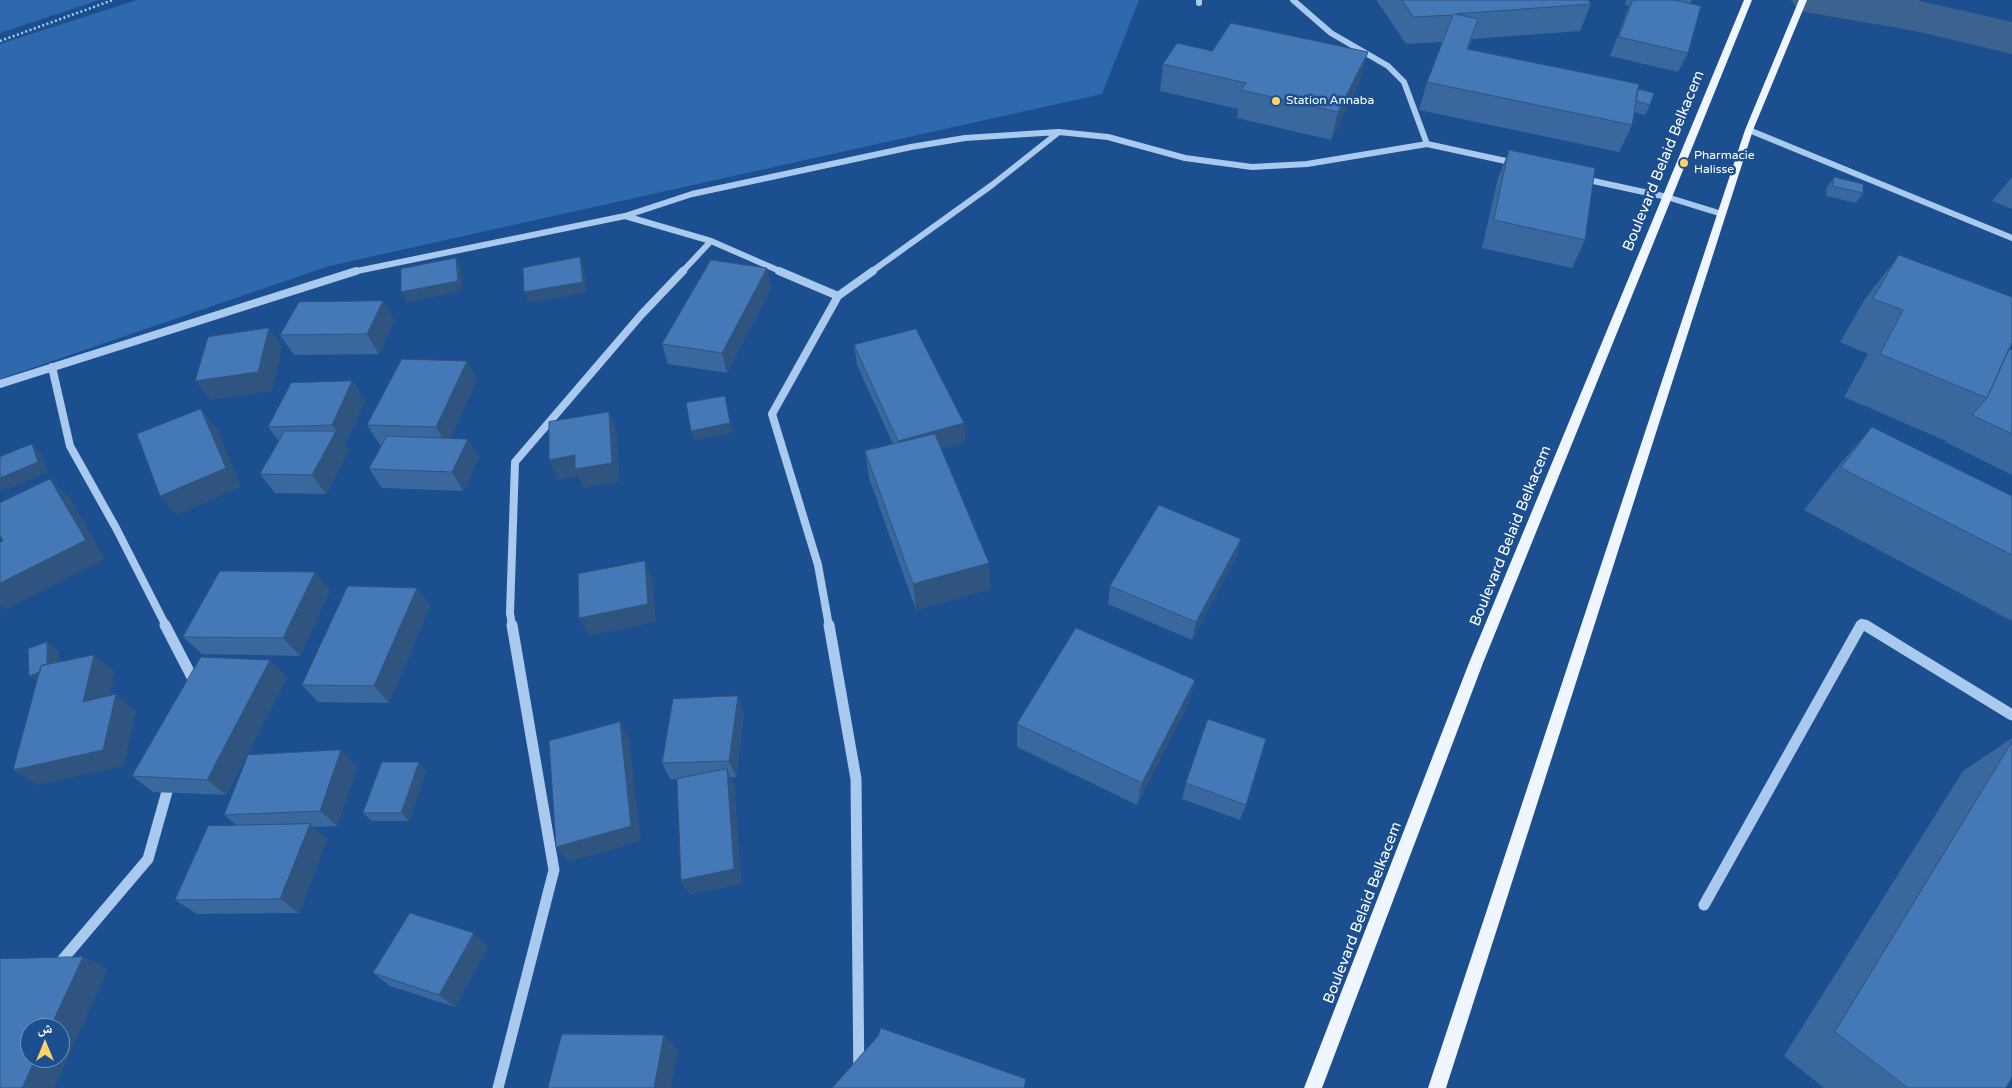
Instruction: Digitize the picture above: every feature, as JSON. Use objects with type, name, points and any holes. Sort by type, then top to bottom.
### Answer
[{"type":"main road","name":"Boulevard Belaid Belkacem","points":[[1313,1088],[1476,663],[1748,0]]},
{"type":"main road","points":[[1437,1088],[1750,130],[1802,2]]},
{"type":"street","points":[[1293,0],[1330,32],[1388,66],[1404,82],[1427,144]]},
{"type":"street","points":[[1750,130],[2012,238]]},
{"type":"street","points":[[859,1088],[856,779],[818,565],[772,414],[838,296],[992,185],[1059,132]]},
{"type":"street","points":[[0,384],[364,268],[625,216],[692,194],[911,147],[965,138],[1059,132],[1108,137],[1185,158],[1252,167],[1307,164],[1427,144],[1523,165]]},
{"type":"street","points":[[1580,178],[1667,197],[1722,214]]},
{"type":"street","points":[[625,216],[711,241],[838,296]]},
{"type":"street","points":[[498,1088],[554,870],[510,613],[515,462],[641,315],[711,241]]},
{"type":"street","points":[[52,367],[70,446],[116,528],[197,686],[194,695]]},
{"type":"street","points":[[1704,905],[1862,623],[2012,715]]},
{"type":"street","points":[[51,973],[148,859],[172,772]]},
{"type":"path","points":[[0,40],[113,0]]},
{"type":"shaded area","points":[[0,0],[99,0],[0,33]]},
{"type":"shaded area","points":[[137,0],[1139,0],[1102,94],[329,266],[0,379],[0,44]]},
{"type":"building","points":[[1402,0],[1588,0],[1591,4],[1455,14],[1478,19],[1467,49],[1639,84],[1632,125],[1427,82],[1453,15],[1414,17]]},
{"type":"building","points":[[1633,0],[1674,0],[1701,6],[1688,53],[1619,37]]},
{"type":"building","points":[[1231,23],[1368,52],[1338,112],[1241,90],[1246,83],[1163,64],[1177,43],[1212,51]]},
{"type":"building","points":[[1638,89],[1654,93],[1650,105],[1636,101]]},
{"type":"building","points":[[1509,150],[1595,168],[1585,240],[1494,220]]},
{"type":"building","points":[[1834,177],[1863,184],[1863,193],[1833,186]]},
{"type":"building","points":[[1899,255],[2012,297],[2012,343],[1987,398],[1880,354],[1903,310],[1873,299]]},
{"type":"building","points":[[580,257],[583,282],[524,292],[523,268]]},
{"type":"building","points":[[456,258],[458,281],[401,292],[401,269]]},
{"type":"building","points":[[711,260],[767,268],[722,353],[662,344]]},
{"type":"building","points":[[383,301],[367,334],[280,335],[299,302]]},
{"type":"building","points":[[269,328],[258,372],[195,381],[208,337]]},
{"type":"building","points":[[916,329],[964,423],[898,441],[854,345]]},
{"type":"building","points":[[2009,349],[2012,350],[2012,434],[1972,415],[1987,398]]},
{"type":"building","points":[[402,359],[467,361],[436,427],[367,425]]},
{"type":"building","points":[[352,381],[332,425],[268,427],[291,383]]},
{"type":"building","points":[[725,396],[730,423],[691,431],[686,403]]},
{"type":"building","points":[[201,409],[226,468],[160,496],[137,434]]},
{"type":"building","points":[[609,412],[612,463],[575,469],[575,455],[549,460],[549,422]]},
{"type":"building","points":[[1872,427],[2012,496],[2012,555],[1841,468]]},
{"type":"building","points":[[285,431],[336,431],[312,475],[260,474]]},
{"type":"building","points":[[935,434],[989,563],[913,584],[865,451]]},
{"type":"building","points":[[387,436],[468,439],[452,472],[369,469]]},
{"type":"building","points":[[32,444],[38,462],[0,478],[0,457]]},
{"type":"building","points":[[50,479],[86,540],[0,583],[0,542],[3,541],[0,535],[0,503]]},
{"type":"building","points":[[1159,505],[1241,539],[1196,622],[1110,586]]},
{"type":"building","points":[[645,561],[648,604],[579,618],[578,574]]},
{"type":"building","points":[[220,571],[315,572],[283,638],[183,637]]},
{"type":"building","points":[[348,586],[417,588],[374,686],[302,685]]},
{"type":"building","points":[[1076,628],[1195,680],[1142,783],[1017,724]]},
{"type":"building","points":[[47,642],[47,664],[41,666],[40,672],[29,676],[28,649]]},
{"type":"building","points":[[94,655],[83,702],[116,694],[103,750],[13,770],[41,666]]},
{"type":"building","points":[[201,657],[270,660],[207,780],[132,776]]},
{"type":"building","points":[[738,696],[729,761],[662,763],[673,699]]},
{"type":"building","points":[[1208,719],[1266,739],[1246,805],[1186,783]]},
{"type":"building","points":[[620,722],[631,826],[556,847],[549,741]]},
{"type":"building","points":[[2012,742],[2012,1077],[2006,1088],[1908,1088],[1835,1032]]},
{"type":"building","points":[[341,750],[320,811],[224,815],[248,755]]},
{"type":"building","points":[[382,762],[419,762],[401,813],[363,813]]},
{"type":"building","points":[[727,769],[734,869],[681,880],[677,779]]},
{"type":"building","points":[[310,824],[280,899],[175,900],[208,826]]},
{"type":"building","points":[[410,913],[474,933],[439,995],[373,973]]},
{"type":"building","points":[[83,957],[55,1018],[20,1018],[20,1068],[31,1068],[22,1088],[0,1088],[0,959]]},
{"type":"building","points":[[881,1028],[1026,1079],[1024,1088],[832,1088],[878,1036]]},
{"type":"building","points":[[562,1034],[664,1035],[654,1088],[548,1088]]},
{"type":"waterway","points":[[1817,0],[1915,16],[2012,38]]},
{"type":"place","name":"Station Annaba","points":[[1276,101]]},
{"type":"place","name":"Pharmacie Halisse","points":[[1684,163]]}]
